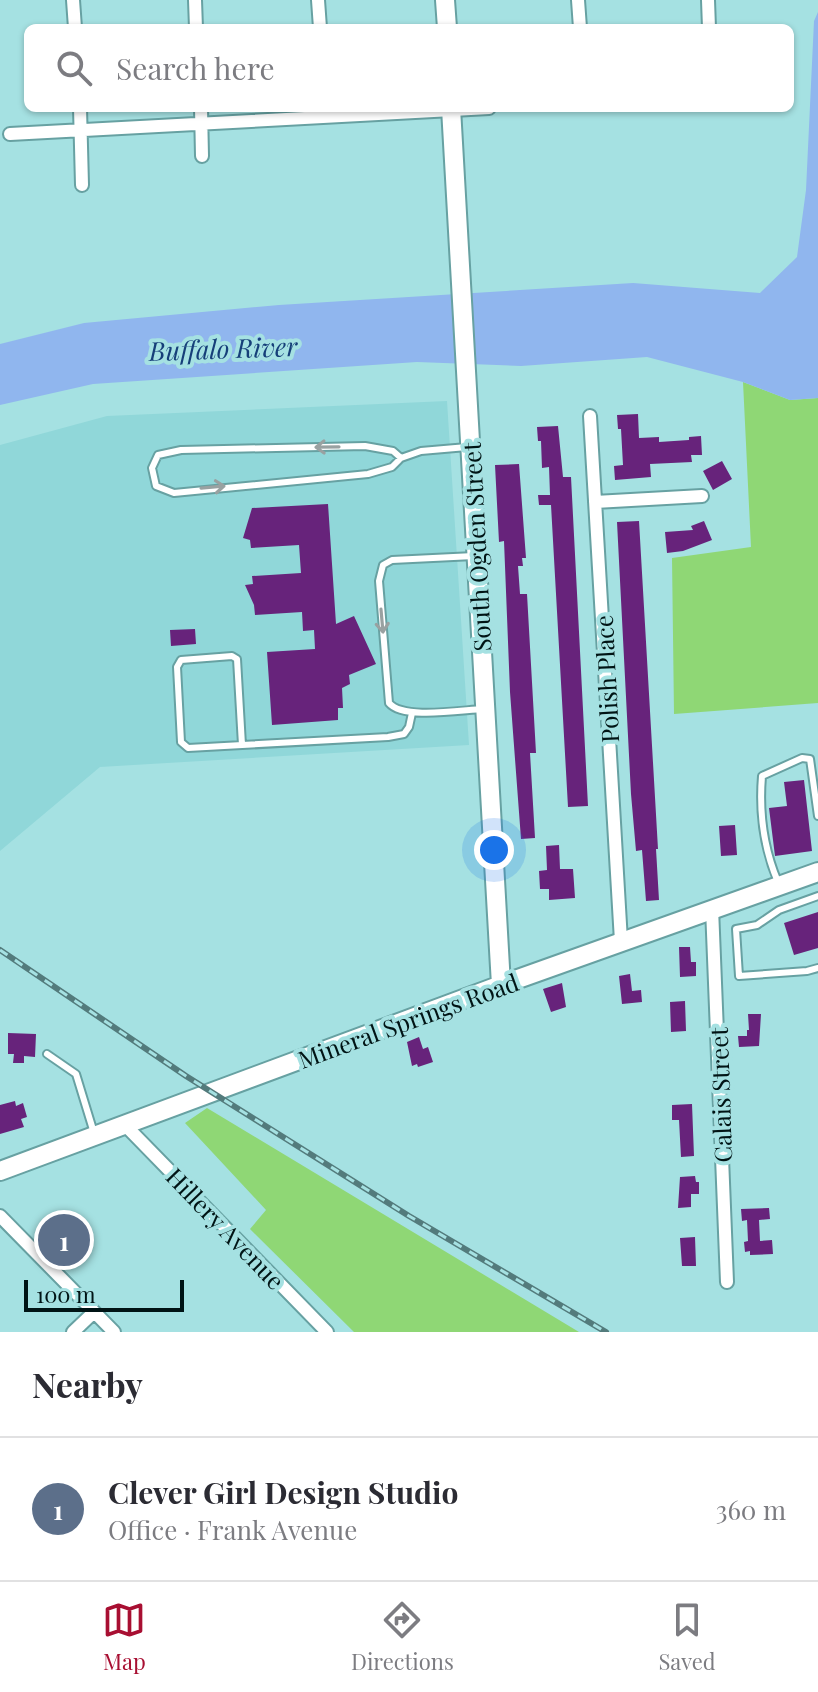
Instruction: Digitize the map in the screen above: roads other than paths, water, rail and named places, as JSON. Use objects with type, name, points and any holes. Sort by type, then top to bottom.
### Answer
[{"type":"street","points":[[73,0],[75,24]]},
{"type":"street","points":[[195,0],[196,24]]},
{"type":"street","points":[[318,0],[320,24]]},
{"type":"street","points":[[445,0],[447,24]]},
{"type":"street","points":[[578,0],[580,24]]},
{"type":"street","points":[[708,0],[709,24]]},
{"type":"street","points":[[80,112],[82,185]]},
{"type":"street","points":[[201,112],[202,156]]},
{"type":"street","points":[[10,134],[356,112]]},
{"type":"street","name":"South Ogden Street","points":[[451,112],[501,985]]},
{"type":"street","name":"Polish Place","points":[[590,416],[621,941]]},
{"type":"street","points":[[595,502],[702,496]]},
{"type":"street","name":"Mineral Springs Road","points":[[0,1171],[621,941],[818,872]]},
{"type":"street","name":"Calais Street","points":[[712,908],[727,1282]]},
{"type":"street","name":"Hillery Avenue","points":[[125,1125],[327,1332]]},
{"type":"street","points":[[1,1218],[114,1332]]},
{"type":"street","points":[[73,1332],[94,1312]]},
{"type":"lane","points":[[401,458],[393,451],[365,446],[181,450],[158,455],[152,468],[156,486],[174,493],[368,474],[392,467],[401,458],[430,449],[470,447]]},
{"type":"lane","points":[[477,556],[392,560],[383,565],[379,581],[389,703],[394,709],[412,713],[486,708]]},
{"type":"lane","points":[[242,745],[237,659],[232,656],[181,660],[177,667],[181,742],[188,748],[242,745],[404,734],[412,713]]},
{"type":"lane","points":[[779,886],[769,859],[760,799],[762,776],[802,758],[810,759],[818,816]]},
{"type":"lane","points":[[818,896],[779,910],[757,925],[736,929],[739,976],[818,968]]},
{"type":"lane","points":[[47,1054],[76,1074],[95,1136]]},
{"type":"water","name":"Buffalo River","points":[[818,12],[818,398],[790,400],[743,382],[647,357],[521,366],[417,362],[93,384],[0,405],[0,344],[84,323],[279,305],[633,283],[760,293],[797,257],[806,190],[814,21]]},
{"type":"railway","points":[[0,950],[186,1076],[409,1216],[606,1332]]},
{"type":"place","name":"Clever Girl Design Studio","points":[[64,1240]]}]
